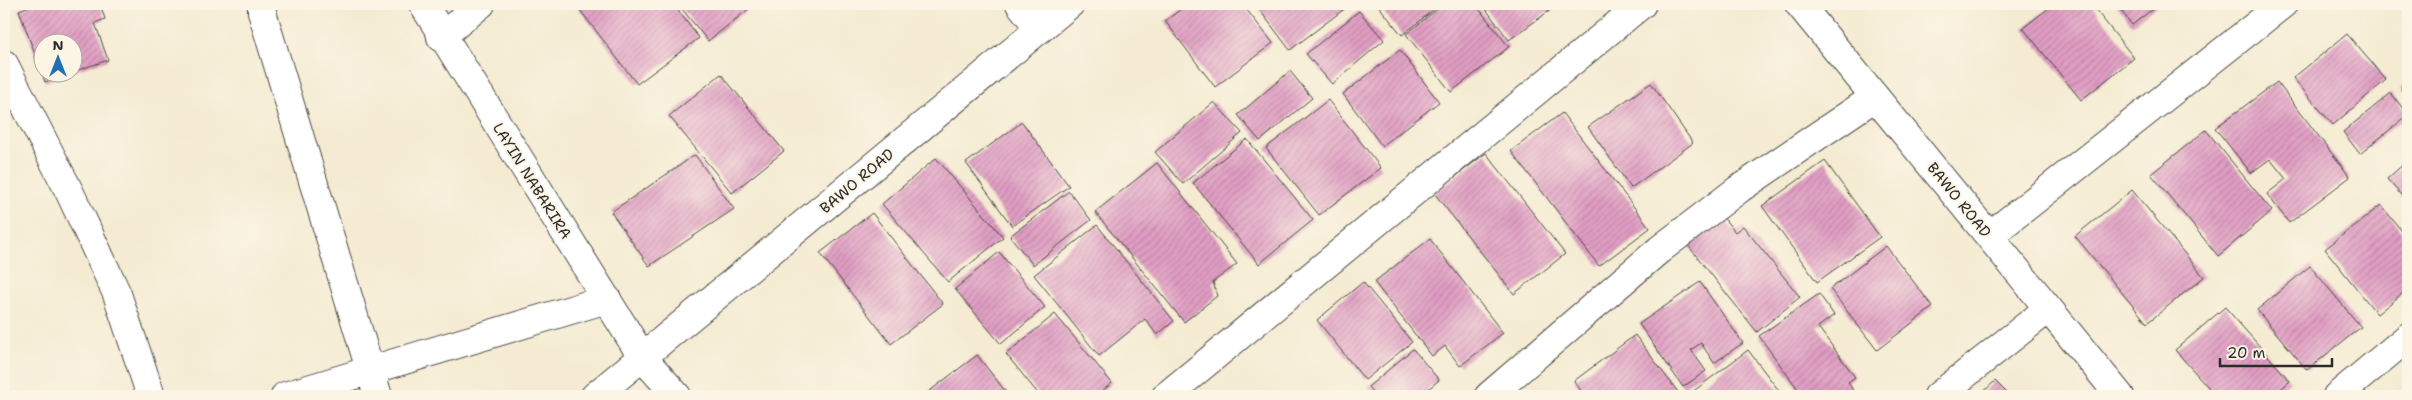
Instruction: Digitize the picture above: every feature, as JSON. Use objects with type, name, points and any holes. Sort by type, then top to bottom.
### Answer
[{"type":"street","points":[[262,4],[262,12],[375,384]]},
{"type":"street","name":"LAYIN NABARIRA","points":[[423,4],[643,358],[676,396]]},
{"type":"street","points":[[442,37],[481,4]]},
{"type":"street","points":[[1020,4],[1040,29]]},
{"type":"street","name":"BAWO ROAD","points":[[595,396],[1070,4]]},
{"type":"street","points":[[1176,393],[1642,4]]},
{"type":"street","name":"BAWO ROAD","points":[[1799,4],[2120,396]]},
{"type":"street","points":[[1989,236],[2282,4]]},
{"type":"street","points":[[4,64],[70,193],[117,294],[152,396]]},
{"type":"street","points":[[1489,396],[1659,250],[1739,190],[1875,97]]},
{"type":"street","points":[[285,396],[375,384],[607,299]]},
{"type":"street","points":[[1938,396],[2048,309]]},
{"type":"street","points":[[2337,396],[2408,337]]},
{"type":"building","points":[[35,4],[100,4],[105,19],[95,23],[108,60],[82,69],[82,32],[32,32],[32,46],[19,10]]},
{"type":"building","points":[[673,4],[699,38],[637,84],[576,5]]},
{"type":"building","points":[[678,4],[755,4],[708,41]]},
{"type":"building","points":[[1188,4],[1242,4],[1273,43],[1215,87],[1165,21]]},
{"type":"building","points":[[1255,4],[1351,4],[1290,50]]},
{"type":"building","points":[[1377,4],[1441,4],[1402,35]]},
{"type":"building","points":[[1444,4],[1475,4],[1509,47],[1451,92],[1406,34]]},
{"type":"building","points":[[1482,4],[1559,4],[1509,40]]},
{"type":"building","points":[[2054,4],[2091,4],[2134,58],[2081,100],[2023,28]]},
{"type":"building","points":[[2116,4],[2159,4],[2132,25]]},
{"type":"building","points":[[1359,11],[1384,40],[1332,84],[1306,54]]},
{"type":"building","points":[[2347,34],[2386,80],[2333,125],[2293,78]]},
{"type":"building","points":[[1400,50],[1439,102],[1382,146],[1343,94]]},
{"type":"building","points":[[1290,71],[1312,98],[1260,141],[1238,115]]},
{"type":"building","points":[[721,74],[784,151],[732,193],[669,116]]},
{"type":"building","points":[[2277,82],[2350,177],[2289,223],[2267,194],[2286,179],[2270,159],[2251,173],[2215,128]]},
{"type":"building","points":[[1651,83],[1693,143],[1631,188],[1588,127]]},
{"type":"building","points":[[2408,83],[2408,99],[2401,89]]},
{"type":"building","points":[[2391,93],[2408,115],[2360,154],[2343,132]]},
{"type":"building","points":[[1328,100],[1381,168],[1319,215],[1266,148]]},
{"type":"building","points":[[1214,102],[1242,133],[1183,184],[1155,152]]},
{"type":"building","points":[[1562,113],[1650,228],[1599,266],[1511,151]]},
{"type":"building","points":[[1022,122],[1069,186],[1012,226],[966,163]]},
{"type":"building","points":[[2206,130],[2272,211],[2218,256],[2151,174]]},
{"type":"building","points":[[1247,139],[1313,220],[1259,264],[1193,183]]},
{"type":"building","points":[[1486,153],[1565,254],[1514,294],[1434,193]]},
{"type":"building","points":[[695,155],[734,209],[649,266],[611,212]]},
{"type":"building","points":[[936,158],[1003,237],[948,282],[882,204]]},
{"type":"building","points":[[2408,160],[2408,203],[2387,179]]},
{"type":"building","points":[[1825,161],[1880,237],[1817,282],[1762,206]]},
{"type":"building","points":[[1157,163],[1237,264],[1213,282],[1217,296],[1184,322],[1095,212]]},
{"type":"building","points":[[2132,190],[2204,277],[2147,323],[2075,236]]},
{"type":"building","points":[[1069,191],[1091,220],[1033,265],[1010,236]]},
{"type":"building","points":[[2381,205],[2408,239],[2408,289],[2377,314],[2325,249]]},
{"type":"building","points":[[872,213],[943,304],[891,344],[820,253]]},
{"type":"building","points":[[1722,216],[1735,232],[1743,226],[1800,297],[1757,332],[1687,244]]},
{"type":"building","points":[[1097,225],[1174,321],[1157,335],[1145,319],[1099,356],[1034,275]]},
{"type":"building","points":[[1430,239],[1503,333],[1460,366],[1445,346],[1432,356],[1374,282]]},
{"type":"building","points":[[1886,246],[1933,307],[1877,350],[1830,289]]},
{"type":"building","points":[[999,252],[1045,307],[1001,344],[955,289]]},
{"type":"building","points":[[2310,266],[2361,327],[2307,370],[2257,310]]},
{"type":"building","points":[[1363,282],[1412,342],[1365,380],[1317,320]]},
{"type":"building","points":[[1700,282],[1743,343],[1714,363],[1701,343],[1691,350],[1706,371],[1683,387],[1639,324]]},
{"type":"building","points":[[1819,294],[1834,315],[1818,327],[1855,377],[1848,382],[1854,392],[1849,396],[1803,396],[1759,336]]},
{"type":"building","points":[[2225,307],[2290,381],[2273,396],[2216,396],[2175,350]]},
{"type":"building","points":[[1055,314],[1112,383],[1096,396],[1040,396],[1006,354]]},
{"type":"building","points":[[1635,335],[1681,396],[1585,396],[1574,381]]},
{"type":"building","points":[[1413,349],[1439,380],[1420,396],[1376,396],[1368,387]]},
{"type":"building","points":[[1748,350],[1783,396],[1694,396],[1691,393]]},
{"type":"building","points":[[977,355],[1009,396],[930,396],[927,393]]},
{"type":"building","points":[[1995,381],[2010,396],[1979,396]]},
{"type":"building","points":[[1541,390],[1546,396],[1532,396]]}]
